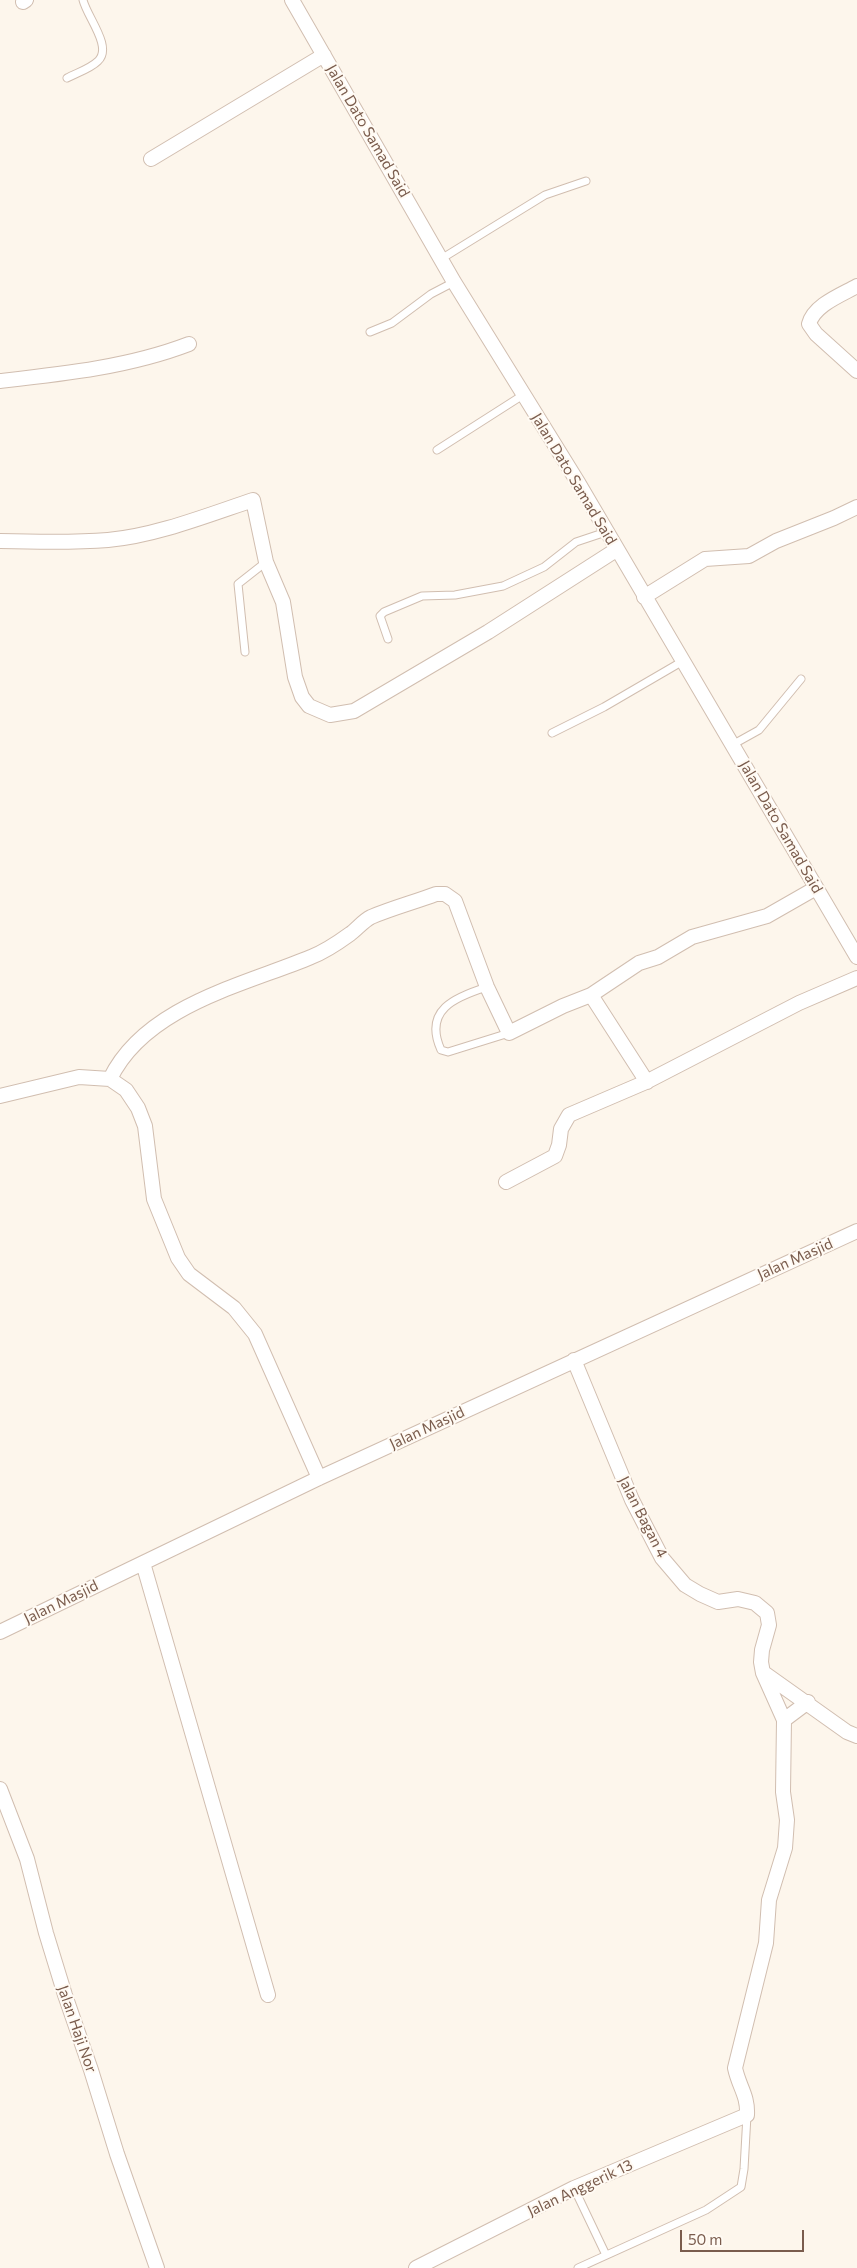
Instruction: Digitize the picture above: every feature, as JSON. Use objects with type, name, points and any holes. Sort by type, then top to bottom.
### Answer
[{"type":"street","name":"Jalan Dato Samad Said","points":[[292,0],[454,282],[606,532],[857,957]]},
{"type":"street","points":[[151,159],[324,55]]},
{"type":"street","points":[[857,286],[821,307],[811,317],[809,324],[816,334],[857,371]]},
{"type":"street","points":[[0,381],[106,366],[159,356],[189,344]]},
{"type":"street","points":[[0,541],[63,542],[110,540],[175,526],[253,500],[266,562],[283,602],[295,677],[302,697],[309,706],[330,715],[354,711],[488,632],[616,550]]},
{"type":"street","points":[[644,597],[705,559],[749,556],[776,541],[857,507]]},
{"type":"street","points":[[110,1079],[116,1068],[138,1042],[179,1011],[223,988],[312,957],[350,935],[369,918],[436,894],[445,894],[455,901],[487,987],[509,1033],[563,1006],[592,995],[639,963],[658,957],[692,938],[767,916],[816,888]]},
{"type":"street","points":[[506,1182],[555,1156],[559,1145],[561,1129],[569,1116],[646,1082],[799,1003],[857,978]]},
{"type":"street","points":[[592,995],[646,1082]]},
{"type":"street","points":[[0,1096],[79,1077],[110,1079],[126,1090],[142,1117],[145,1126],[154,1199],[178,1258],[189,1274],[234,1308],[255,1334],[319,1478]]},
{"type":"street","name":"Jalan Masjid","points":[[0,1632],[319,1478],[857,1231]]},
{"type":"street","name":"Jalan Bagan 4","points":[[574,1360],[632,1500],[662,1558],[686,1585],[700,1594],[718,1602],[738,1599],[755,1603],[767,1613],[769,1625],[762,1650],[763,1673]]},
{"type":"street","points":[[143,1563],[268,1996]]},
{"type":"street","points":[[763,1673],[808,1702],[847,1732],[857,1736]]},
{"type":"street","points":[[747,2115],[748,2100],[738,2083],[735,2068],[766,1943],[769,1900],[785,1848],[787,1820],[784,1792],[784,1720],[763,1673]]},
{"type":"street","points":[[784,1720],[808,1702]]},
{"type":"street","name":"Jalan Haji Nor","points":[[0,1789],[27,1859],[46,1933],[65,1995],[157,2268]]},
{"type":"street","name":"Jalan Anggerik 13","points":[[416,2268],[574,2188],[747,2115]]},
{"type":"lane","points":[[67,78],[98,61],[103,54],[103,42],[86,12],[83,0]]},
{"type":"lane","points":[[441,259],[545,195],[586,181]]},
{"type":"lane","points":[[370,332],[392,323],[431,294],[454,282]]},
{"type":"lane","points":[[437,450],[523,395]]},
{"type":"lane","points":[[388,639],[380,616],[384,612],[422,596],[455,595],[503,586],[544,567],[576,542],[606,532]]},
{"type":"lane","points":[[245,652],[238,584],[266,562]]},
{"type":"lane","points":[[552,733],[604,707],[683,661]]},
{"type":"lane","points":[[732,745],[759,730],[801,679]]},
{"type":"lane","points":[[487,987],[466,993],[450,1002],[440,1014],[435,1024],[437,1040],[441,1050],[448,1052],[509,1033]]},
{"type":"lane","points":[[578,2268],[706,2210],[741,2188],[747,2115]]},
{"type":"lane","points":[[574,2188],[606,2255]]}]
